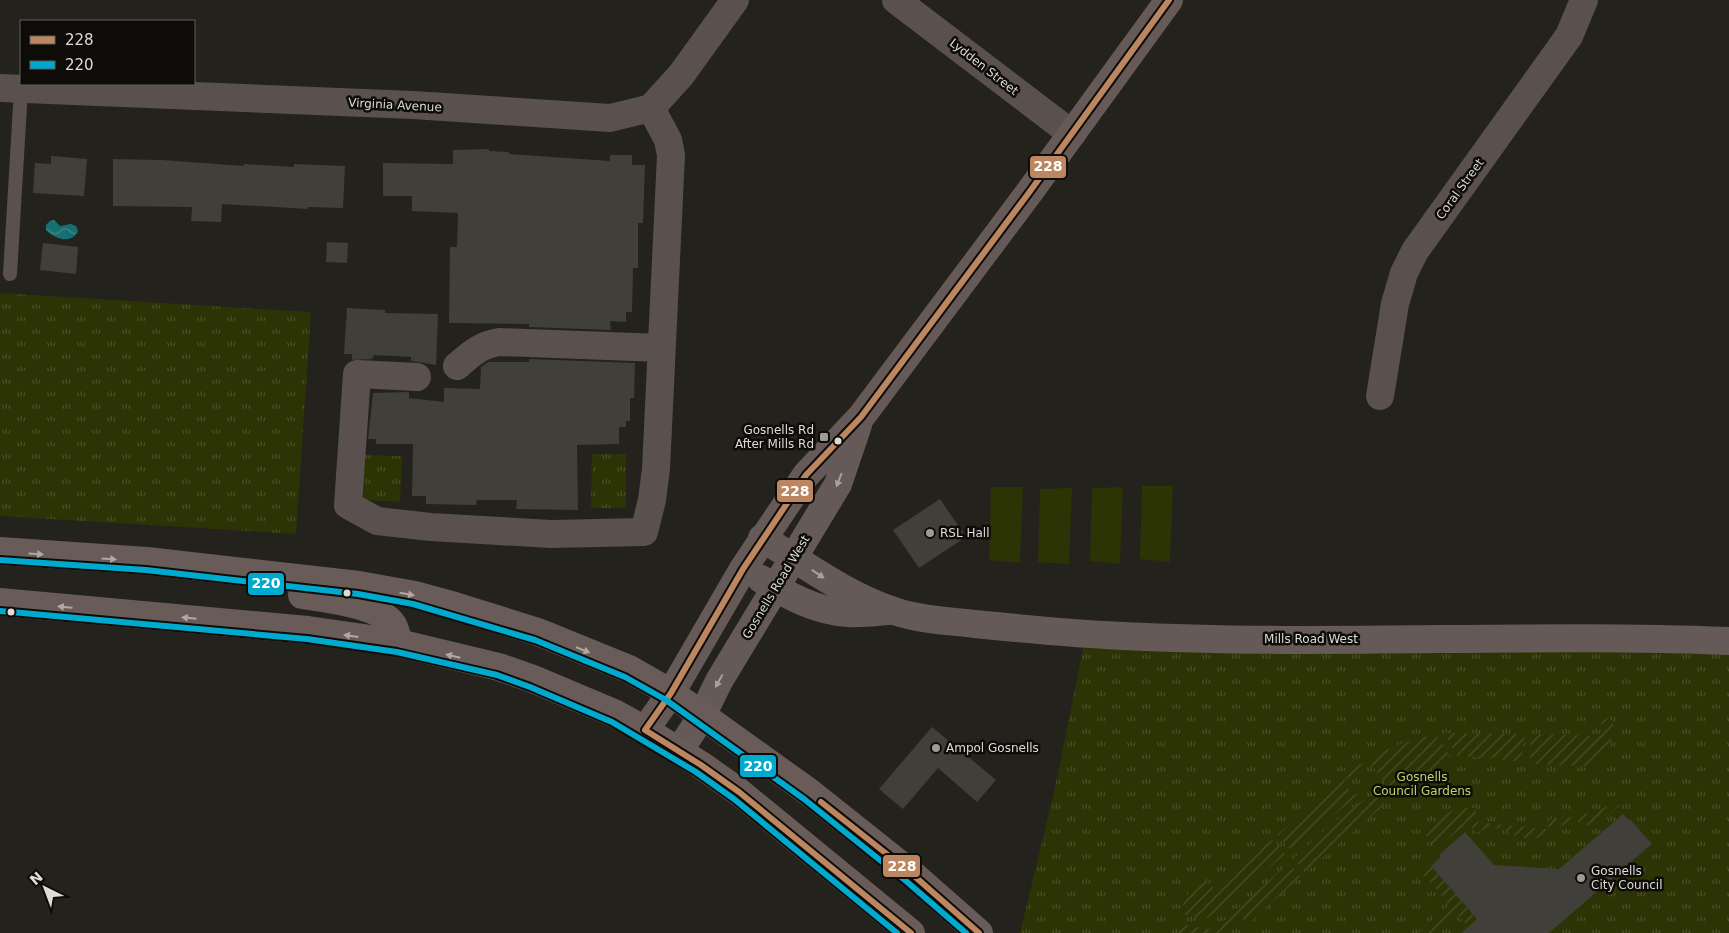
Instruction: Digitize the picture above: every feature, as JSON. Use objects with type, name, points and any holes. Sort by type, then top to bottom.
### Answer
[{"type":"highway","points":[[0,551],[148,561],[359,585],[415,595],[487,615],[538,632],[629,669],[671,693],[809,792],[912,874],[978,933]]},
{"type":"highway","points":[[148,561],[190,578],[312,596],[371,609],[382,614],[393,625],[399,643]]},
{"type":"highway","points":[[0,602],[308,630],[399,643],[500,667],[616,714],[679,751],[739,792],[911,933]]},
{"type":"main road","name":"Gosnells Road West","points":[[645,730],[671,693],[762,538],[806,474],[861,417],[1072,134],[1169,0]]},
{"type":"main road","name":"Gosnells Road West","points":[[679,751],[702,716],[719,682],[838,484],[861,417]]},
{"type":"main road","name":"Mills Road West","points":[[762,538],[844,589],[894,611],[910,616],[939,620],[1056,633],[1189,640],[1638,638],[1729,641]]},
{"type":"main road","name":"Mills Road West","points":[[743,569],[804,603],[827,610],[850,614],[894,611]]},
{"type":"street","points":[[416,377],[357,374],[348,505],[377,520],[431,527],[551,534],[644,532],[652,500],[656,469],[670,156],[668,140],[651,108],[681,75],[734,0]]},
{"type":"street","name":"Lydden Street","points":[[896,0],[1072,134]]},
{"type":"street","name":"Coral Street","points":[[1380,396],[1395,304],[1404,273],[1415,251],[1569,36],[1584,0]]},
{"type":"street","name":"Virginia Avenue","points":[[11,88],[396,104],[610,118],[651,108]]},
{"type":"street","points":[[457,366],[475,351],[487,344],[498,342],[661,348]]},
{"type":"lane","points":[[10,274],[11,88]]},
{"type":"green space","points":[[0,293],[311,312],[296,534],[0,516]]},
{"type":"green space","points":[[592,454],[626,454],[626,508],[591,508]]},
{"type":"green space","points":[[365,455],[402,456],[400,502],[363,500]]},
{"type":"green space","points":[[1142,486],[1173,486],[1170,562],[1140,559]]},
{"type":"green space","points":[[991,487],[1023,487],[1020,563],[989,560]]},
{"type":"green space","points":[[1123,487],[1120,564],[1090,561],[1092,488]]},
{"type":"green space","points":[[1072,488],[1069,564],[1038,562],[1040,489]]},
{"type":"green space","name":"Gosnells Council Gardens","points":[[1085,640],[1729,650],[1729,933],[1020,933],[1054,792]]},
{"type":"green space","points":[[1608,718],[1613,721],[1610,745],[1598,762],[1588,766],[1530,764],[1531,734],[1601,736],[1601,724]]},
{"type":"green space","points":[[1444,733],[1525,734],[1521,762],[1479,757],[1458,757]]},
{"type":"green space","points":[[1437,735],[1451,759],[1429,769],[1397,794],[1388,787],[1368,760],[1399,744]]},
{"type":"green space","points":[[1361,763],[1366,770],[1363,768],[1344,780],[1352,796],[1370,787],[1369,790],[1351,801],[1291,850],[1277,835]]},
{"type":"green space","points":[[1381,793],[1384,805],[1305,873],[1294,858],[1360,802]]},
{"type":"green space","points":[[1617,802],[1620,805],[1592,829],[1583,823],[1568,822],[1548,834],[1532,839],[1492,828],[1477,833],[1471,826],[1475,822],[1548,829],[1550,819],[1584,814]]},
{"type":"green space","points":[[1457,808],[1476,808],[1476,816],[1436,848],[1423,832],[1443,816]]},
{"type":"green space","points":[[1273,840],[1285,854],[1215,913],[1205,919],[1180,914],[1189,893],[1202,875],[1214,889],[1268,842]]},
{"type":"green space","points":[[1437,855],[1440,858],[1431,866],[1482,925],[1470,928],[1454,912],[1437,933],[1417,933],[1449,905],[1420,870]]},
{"type":"green space","points":[[1289,863],[1300,877],[1249,923],[1242,918],[1222,933],[1180,933],[1179,924],[1209,929],[1221,923]]},
{"type":"water","points":[[54,220],[60,226],[71,224],[76,226],[78,231],[71,238],[58,238],[46,230],[46,225]]},
{"type":"building","points":[[489,149],[489,151],[509,152],[509,154],[610,161],[610,155],[632,155],[632,165],[645,165],[643,223],[638,223],[638,268],[633,268],[632,312],[626,312],[626,322],[610,321],[611,330],[529,327],[529,324],[449,323],[450,247],[457,247],[458,213],[412,211],[412,196],[383,196],[383,163],[453,164],[453,150]]},
{"type":"building","points":[[51,156],[87,159],[84,196],[33,193],[35,163],[51,164]]},
{"type":"building","points":[[113,159],[162,160],[244,166],[244,164],[294,167],[294,164],[345,166],[343,208],[308,207],[308,209],[222,204],[221,222],[191,221],[192,207],[113,206]]},
{"type":"building","points":[[327,242],[348,243],[347,263],[326,262]]},
{"type":"building","points":[[43,243],[78,247],[76,274],[40,270]]},
{"type":"building","points":[[347,308],[385,310],[385,313],[438,314],[436,365],[411,361],[411,357],[374,355],[372,359],[352,360],[352,354],[344,354]]},
{"type":"building","points":[[529,359],[635,363],[634,398],[630,398],[630,421],[626,421],[626,427],[619,427],[619,444],[577,445],[578,510],[516,509],[517,500],[477,500],[476,505],[426,504],[426,496],[412,496],[413,444],[376,444],[376,439],[368,439],[373,393],[409,392],[409,398],[444,402],[444,388],[480,389],[481,367],[488,362],[529,362]]},
{"type":"building","name":"RSL Hall","points":[[940,499],[966,537],[919,568],[893,530]]},
{"type":"building","name":"Ampol Gosnells","points":[[932,727],[996,780],[977,802],[938,768],[903,809],[879,789]]},
{"type":"building","name":"Gosnells City Council","points":[[1623,814],[1630,819],[1652,844],[1549,933],[1461,933],[1477,919],[1431,866],[1441,857],[1439,855],[1465,832],[1494,865],[1559,869]]},
{"type":"transit line","name":"228","points":[[911,933],[739,792],[701,765],[645,730],[671,693],[743,569],[806,475],[861,417],[1028,194],[1169,0]]},
{"type":"transit line","name":"220","points":[[0,560],[146,570],[358,594],[413,604],[535,640],[625,677],[666,700],[804,799],[906,881],[966,933]]},
{"type":"transit line","name":"220","points":[[0,611],[307,639],[397,652],[497,675],[612,722],[696,772],[734,799],[897,933]]},
{"type":"transit line","name":"228","points":[[821,802],[912,874],[979,933]]},
{"type":"place","name":"Gosnells Rd After Mills Rd","points":[[824,437]]},
{"type":"place","name":"RSL Hall","points":[[930,533]]},
{"type":"place","name":"Ampol Gosnells","points":[[936,748]]},
{"type":"place","name":"Gosnells City Council","points":[[1581,878]]}]
